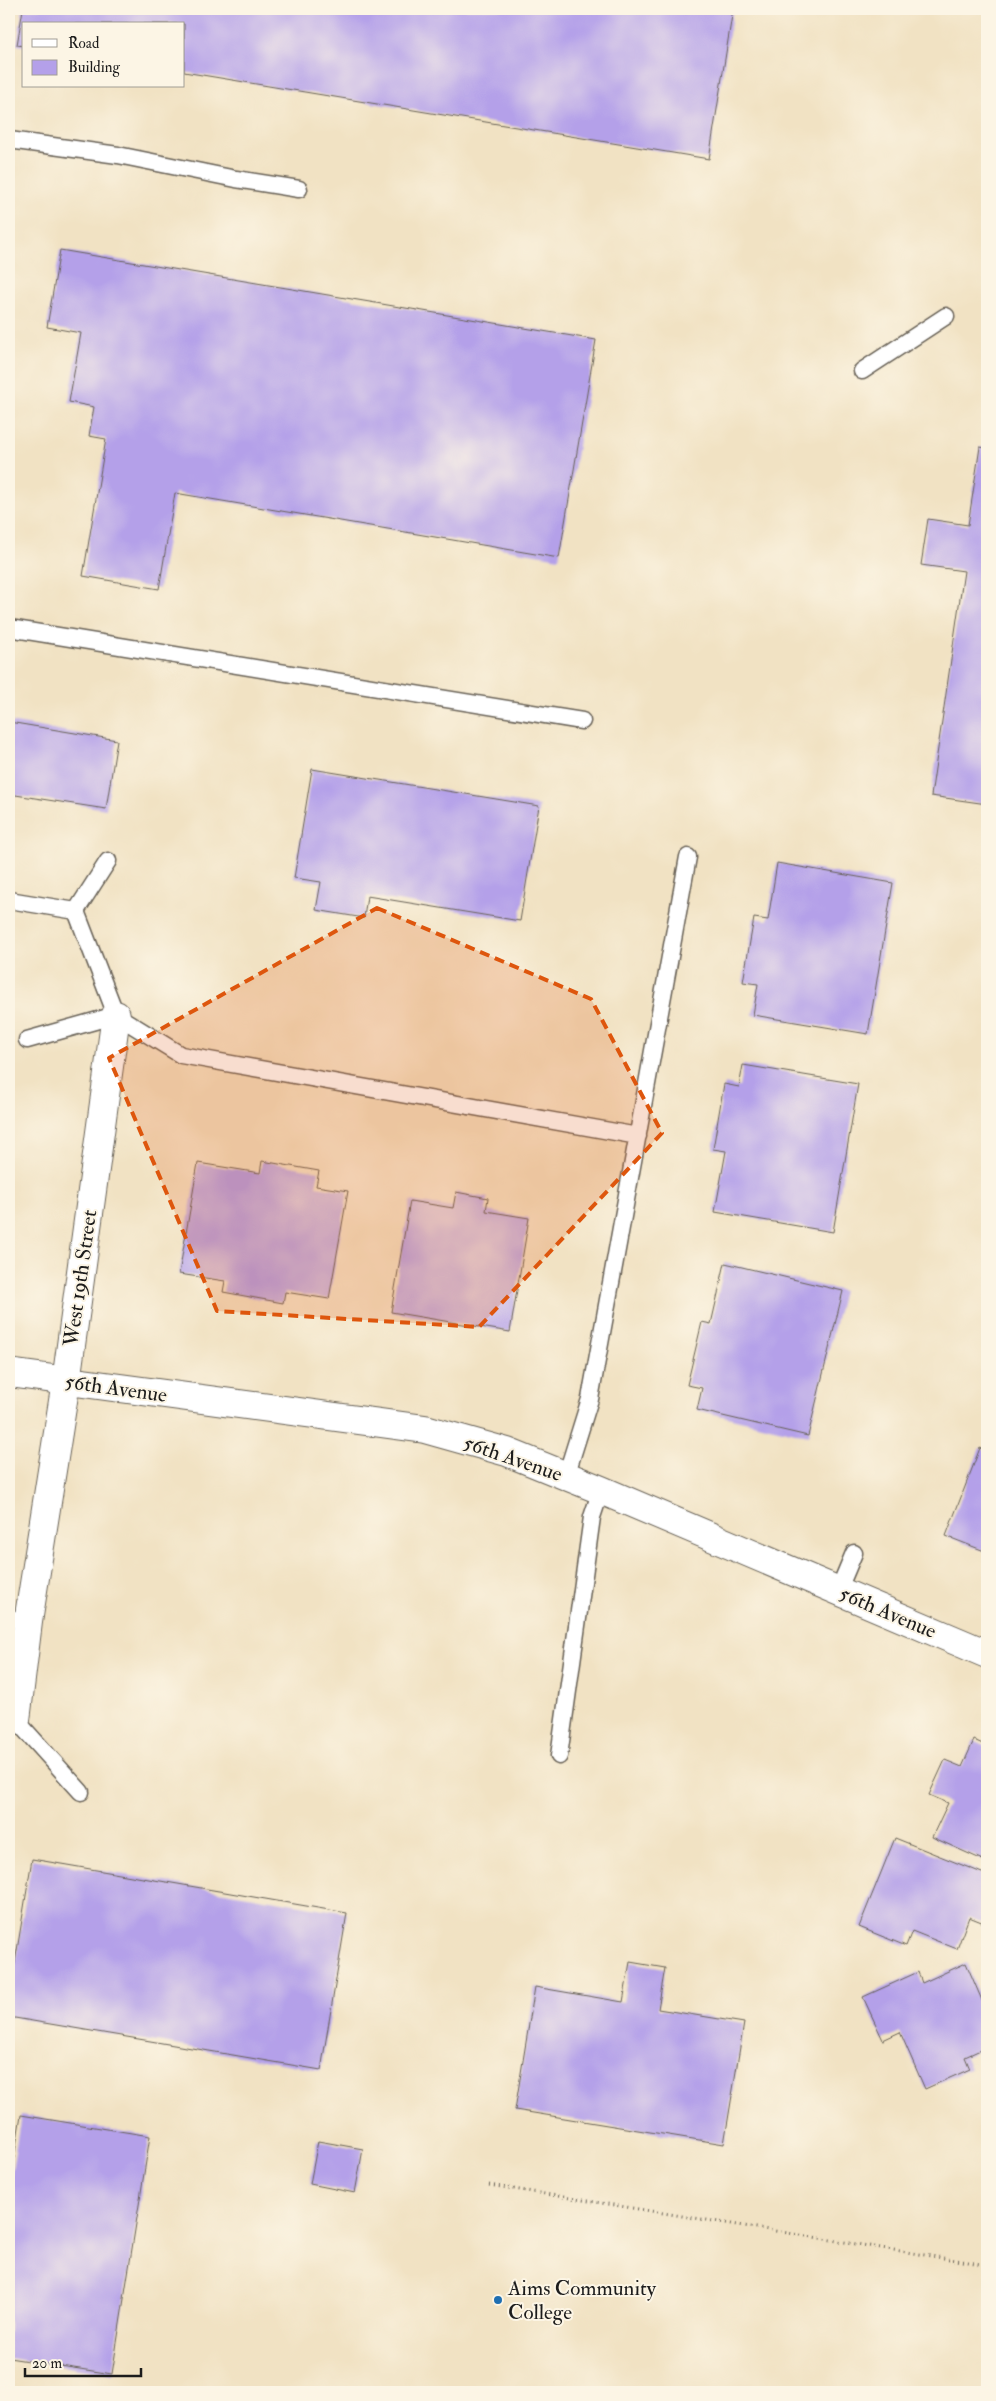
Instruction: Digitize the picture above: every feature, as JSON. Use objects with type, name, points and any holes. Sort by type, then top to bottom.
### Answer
[{"type":"street","name":"West 19th Street","points":[[11,1722],[18,1620],[66,1382],[116,1015]]},
{"type":"street","name":"56th Avenue","points":[[9,1373],[425,1430],[507,1452],[987,1654]]},
{"type":"lane","points":[[9,140],[118,155],[236,179],[299,189]]},
{"type":"lane","points":[[862,371],[946,316]]},
{"type":"lane","points":[[9,628],[582,721]]},
{"type":"lane","points":[[566,1476],[590,1399],[688,857]]},
{"type":"lane","points":[[76,911],[108,861]]},
{"type":"lane","points":[[9,900],[76,911]]},
{"type":"lane","points":[[76,911],[116,1015],[181,1054],[638,1136]]},
{"type":"lane","points":[[28,1040],[116,1015]]},
{"type":"lane","points":[[559,1756],[592,1517],[601,1490]]},
{"type":"lane","points":[[838,1591],[854,1553]]},
{"type":"lane","points":[[11,1722],[81,1792]]},
{"type":"path","points":[[489,2185],[987,2266]]},
{"type":"highlighted area","points":[[377,908],[591,999],[662,1133],[479,1327],[217,1311],[109,1058]]},
{"type":"building","points":[[23,9],[733,9],[709,159],[185,72],[185,22],[22,22],[22,46],[17,45]]},
{"type":"building","points":[[60,250],[596,340],[559,558],[175,493],[159,589],[83,576],[106,439],[89,436],[94,407],[69,402],[81,333],[47,327]]},
{"type":"building","points":[[980,447],[987,448],[987,804],[931,796],[964,571],[921,565],[928,519],[968,525]]},
{"type":"building","points":[[9,722],[117,740],[106,809],[9,794]]},
{"type":"building","points":[[312,769],[539,806],[520,921],[367,896],[364,918],[316,910],[321,882],[294,878]]},
{"type":"building","points":[[777,863],[893,883],[868,1034],[753,1015],[758,984],[743,982],[754,918],[768,920]]},
{"type":"building","points":[[743,1065],[858,1084],[833,1232],[715,1212],[726,1151],[713,1149],[724,1084],[739,1087]]},
{"type":"building","points":[[262,1161],[319,1171],[316,1186],[348,1191],[329,1299],[285,1292],[283,1303],[223,1292],[225,1281],[179,1274],[198,1163],[260,1173]]},
{"type":"building","points":[[456,1192],[488,1198],[486,1211],[529,1218],[510,1332],[391,1312],[410,1201],[453,1208]]},
{"type":"building","points":[[725,1263],[843,1291],[808,1436],[697,1410],[702,1388],[687,1385],[702,1322],[711,1324]]},
{"type":"building","points":[[980,1448],[987,1451],[987,1552],[946,1536]]},
{"type":"building","points":[[974,1740],[987,1746],[987,1862],[932,1837],[948,1803],[929,1795],[945,1760],[962,1767]]},
{"type":"building","points":[[895,1838],[987,1875],[987,1913],[984,1923],[969,1917],[957,1949],[912,1931],[906,1946],[859,1927]]},
{"type":"building","points":[[32,1859],[347,1913],[321,2070],[9,2017],[9,1999]]},
{"type":"building","points":[[630,1962],[665,1968],[658,2009],[744,2023],[724,2144],[515,2110],[535,1987],[623,2002]]},
{"type":"building","points":[[966,1963],[987,2012],[987,2047],[965,2057],[970,2069],[925,2089],[900,2032],[883,2040],[863,1997],[918,1972],[922,1983]]},
{"type":"building","points":[[21,2115],[150,2136],[112,2374],[9,2358],[9,2188]]},
{"type":"building","points":[[318,2141],[363,2149],[355,2193],[310,2184]]},
{"type":"place","name":"Aims Community College","points":[[498,2300]]}]
